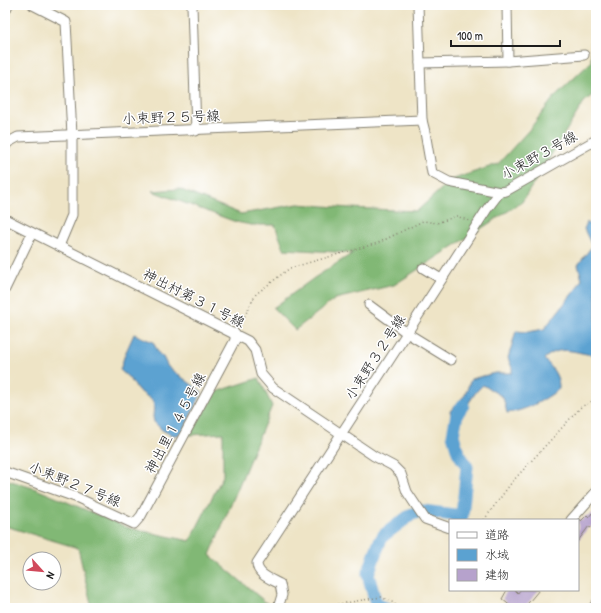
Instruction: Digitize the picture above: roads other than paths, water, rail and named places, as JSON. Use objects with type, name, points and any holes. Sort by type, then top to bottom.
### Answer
[{"type":"street","points":[[5,11],[8,5]]},
{"type":"street","points":[[33,5],[66,22],[72,135],[72,215],[59,246]]},
{"type":"street","points":[[192,5],[196,131]]},
{"type":"street","points":[[418,5],[422,120]]},
{"type":"street","points":[[507,5],[508,61]]},
{"type":"street","points":[[420,63],[508,61],[584,55]]},
{"type":"street","name":"小束野２５号線","points":[[5,147],[7,143],[18,137],[196,131],[422,120]]},
{"type":"street","name":"小束野３号線","points":[[422,120],[432,173],[449,182],[500,192],[506,191],[596,140]]},
{"type":"street","name":"小束野３２号線","points":[[279,608],[282,595],[280,584],[261,574],[257,566],[258,563],[476,225],[500,192]]},
{"type":"street","name":"神出村第３１号線","points":[[5,219],[235,333],[248,341],[255,350],[261,374],[273,388],[374,456],[393,466],[401,474],[407,492],[425,519],[449,528]]},
{"type":"street","points":[[5,289],[32,233]]},
{"type":"street","points":[[423,268],[441,279]]},
{"type":"street","points":[[369,305],[407,333],[451,360]]},
{"type":"street","name":"神出里１４５号線","points":[[134,524],[141,516],[235,340],[235,333]]},
{"type":"street","name":"小束野２７号線","points":[[5,472],[78,498],[134,524]]},
{"type":"street","points":[[572,519],[596,492]]},
{"type":"street","points":[[593,608],[596,604]]},
{"type":"water","points":[[587,222],[596,233],[596,355],[563,350],[551,354],[544,359],[557,376],[559,389],[548,397],[514,412],[507,413],[503,397],[483,385],[476,392],[458,419],[453,421],[450,411],[465,395],[471,379],[495,373],[512,373],[512,368],[508,358],[516,331],[528,332],[544,329],[576,289],[582,279],[578,265],[592,246],[584,229]]},
{"type":"water","points":[[134,334],[153,342],[168,367],[202,392],[183,432],[178,435],[172,435],[162,430],[154,422],[154,405],[152,400],[138,390],[128,377],[120,370]]},
{"type":"waterway","points":[[385,608],[376,604],[368,574],[380,541],[384,535],[412,514],[423,511],[462,516],[467,467],[458,452],[453,435],[457,414],[463,405]]}]
